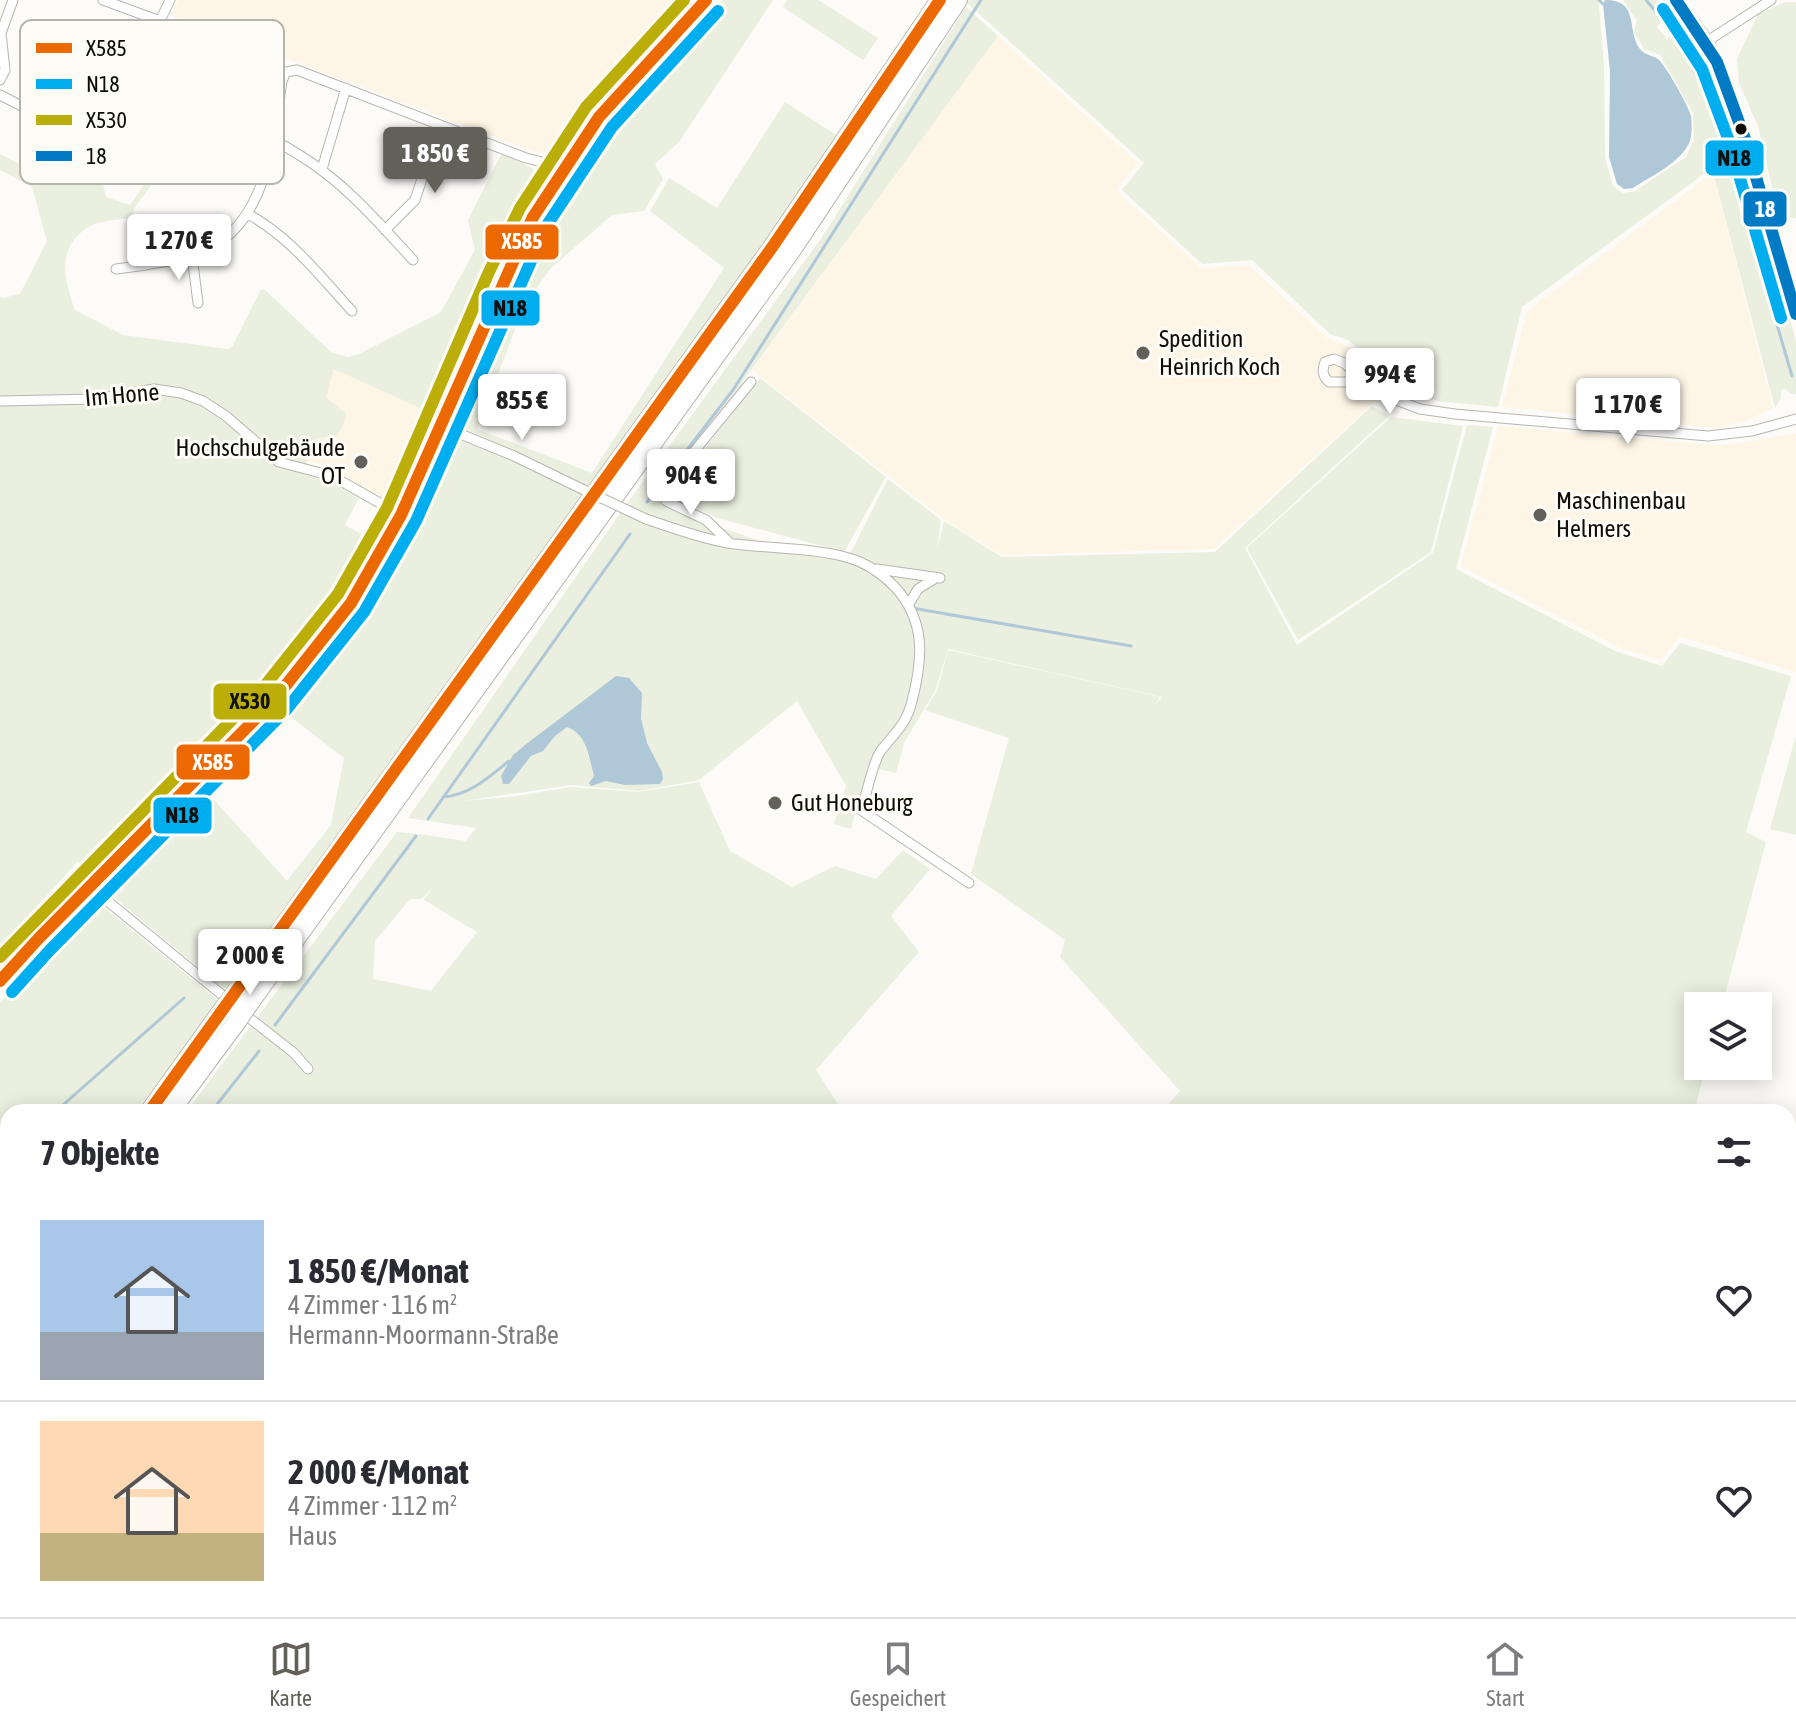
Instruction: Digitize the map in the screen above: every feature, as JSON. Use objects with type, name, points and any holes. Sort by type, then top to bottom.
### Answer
[{"type":"highway","points":[[383,804],[773,246],[940,0]]},
{"type":"highway","points":[[156,1104],[228,1018],[789,254],[958,0]]},
{"type":"highway","points":[[175,1104],[228,1018]]},
{"type":"street","points":[[0,80],[5,70],[1,33],[13,0]]},
{"type":"street","points":[[103,0],[161,18],[170,0]]},
{"type":"street","points":[[0,981],[287,685],[351,603],[401,515],[533,217],[599,117],[706,0]]},
{"type":"street","points":[[1676,0],[1717,62],[1744,136],[1796,314]]},
{"type":"street","points":[[1706,42],[1771,0]]},
{"type":"street","points":[[284,76],[286,72],[297,70],[562,170]]},
{"type":"street","points":[[322,169],[346,88]]},
{"type":"street","points":[[0,95],[20,105]]},
{"type":"street","points":[[385,230],[415,200],[437,133]]},
{"type":"street","points":[[284,148],[322,169],[346,189],[413,260]]},
{"type":"street","points":[[116,269],[192,256],[218,243],[248,214],[262,184]]},
{"type":"street","points":[[248,214],[270,226],[291,245],[352,311]]},
{"type":"street","points":[[192,256],[198,303]]},
{"type":"street","points":[[730,543],[706,520],[666,501],[665,494],[670,481],[751,382]]},
{"type":"street","points":[[1365,382],[1391,398],[1420,409],[1631,430],[1708,436],[1752,431],[1796,419]]},
{"type":"street","name":"Im Hone","points":[[0,401],[95,399],[154,389],[181,393],[203,401],[226,416],[279,462],[332,476],[401,515]]},
{"type":"street","points":[[441,426],[514,456],[646,519],[698,537],[848,558],[873,569],[890,582],[910,607],[919,628],[921,650],[913,699],[902,726],[879,754],[861,810],[969,883]]},
{"type":"street","points":[[873,569],[940,578],[928,581],[918,589],[910,607]]},
{"type":"street","points":[[89,886],[274,1036],[308,1069]]},
{"type":"shaded area","points":[[178,0],[689,0],[552,155],[538,153],[284,58],[284,20],[183,20],[170,15]]},
{"type":"shaded area","points":[[998,36],[1138,163],[1116,190],[1201,268],[1249,265],[1327,338],[1346,345],[1393,385],[1214,549],[1002,555],[943,519],[752,370]]},
{"type":"shaded area","points":[[1713,173],[1773,408],[1748,420],[1715,428],[1502,407],[1527,311]]},
{"type":"shaded area","points":[[335,368],[431,413],[392,503],[323,465],[307,461],[318,438],[336,437],[325,397]]},
{"type":"shaded area","points":[[1498,426],[1711,445],[1796,433],[1796,672],[1679,636],[1661,660],[1622,649],[1461,566]]},
{"type":"green space","points":[[722,0],[773,0],[679,142],[655,164],[663,179],[644,211],[612,215],[550,269],[524,306],[477,429],[592,473],[724,268],[650,211],[669,178],[717,208],[785,102],[841,138],[227,991],[105,890],[207,792],[287,881],[331,825],[344,758],[282,710],[365,610],[398,550],[541,226],[569,180],[617,113]]},
{"type":"green space","points":[[787,0],[818,0],[878,38],[863,60],[783,7]]},
{"type":"green space","points":[[969,0],[1601,0],[1605,157],[1613,186],[1623,193],[1635,191],[1686,157],[1694,139],[1693,113],[1660,55],[1644,49],[1634,32],[1637,21],[1623,0],[1657,0],[1666,11],[1665,18],[1657,27],[1667,39],[1677,31],[1684,31],[1709,72],[1713,71],[1739,137],[1796,341],[1796,394],[1781,390],[1781,398],[1775,408],[1712,168],[1522,307],[1498,407],[1437,401],[1406,392],[1408,389],[1348,340],[1330,334],[1252,260],[1202,264],[1122,190],[1144,163],[967,3]]},
{"type":"green space","points":[[1785,2],[1796,2],[1796,218],[1779,217],[1758,126],[1739,83],[1737,59],[1758,14]]},
{"type":"green space","points":[[966,7],[998,36],[743,381],[743,391],[670,481],[659,500],[668,509],[791,552],[848,558],[888,479],[941,520],[937,550],[944,521],[1002,557],[1215,552],[1372,406],[1389,416],[1245,548],[1297,645],[1433,553],[1467,425],[1493,427],[1456,569],[1615,651],[1662,666],[1680,643],[1791,676],[1746,832],[1766,842],[1726,992],[1684,992],[1684,1080],[1702,1080],[1696,1104],[1168,1104],[1180,1091],[1060,957],[1065,940],[971,874],[1009,738],[925,710],[937,691],[948,650],[1160,697],[1155,705],[1162,697],[948,649],[935,691],[904,743],[896,773],[868,767],[851,829],[834,824],[846,786],[797,701],[699,780],[639,791],[571,785],[464,801],[570,787],[638,792],[699,782],[730,851],[792,887],[835,866],[876,879],[903,850],[930,869],[891,916],[919,952],[816,1070],[838,1104],[192,1104],[397,832],[418,834],[373,893],[419,834],[466,841],[476,828],[408,818],[628,502],[821,239]],"holes":[[[434,885],[424,900],[477,932],[431,991],[373,979],[375,941],[410,899],[422,899]]]},
{"type":"green space","points":[[502,153],[543,174],[520,212],[431,413],[334,369],[326,397],[346,414],[336,437],[317,438],[307,461],[305,475],[327,480],[359,498],[345,525],[373,541],[345,587],[313,631],[242,713],[87,865],[77,862],[0,948],[0,405],[35,405],[37,397],[0,397],[0,297],[20,294],[47,241],[32,187],[26,184],[103,184],[106,197],[130,205],[145,184],[151,185],[133,210],[142,259],[136,259],[127,218],[90,226],[71,244],[65,264],[75,310],[123,335],[228,349],[232,347],[260,291],[264,289],[331,352],[347,357],[359,354],[441,312],[475,250],[468,220]]},
{"type":"green space","points":[[0,154],[20,165],[20,181],[0,170]]},
{"type":"green space","points":[[760,378],[886,477],[844,552],[718,518],[675,499],[673,490]]},
{"type":"green space","points":[[1391,417],[1463,426],[1431,552],[1298,640],[1247,548]]},
{"type":"green space","points":[[1796,735],[1796,835],[1770,829]]},
{"type":"green space","points":[[95,900],[219,1001],[142,1104],[0,1104],[0,1002]]},
{"type":"water","points":[[1605,0],[1616,1],[1628,10],[1640,49],[1664,65],[1691,116],[1691,136],[1686,149],[1665,168],[1633,188],[1624,189],[1617,184],[1609,157],[1610,71]]},
{"type":"water","points":[[616,676],[629,678],[642,693],[641,719],[647,743],[662,772],[660,784],[625,785],[606,781],[591,786],[589,783],[594,776],[586,747],[579,735],[567,727],[543,751],[531,756],[509,784],[503,784],[501,776],[513,755]]},
{"type":"waterway","points":[[647,502],[733,390],[981,0]]},
{"type":"waterway","points":[[1599,0],[1603,4]]},
{"type":"waterway","points":[[1646,0],[1662,19]]},
{"type":"waterway","points":[[1677,39],[1714,109],[1792,376]]},
{"type":"waterway","points":[[428,819],[630,534]]},
{"type":"waterway","points":[[912,608],[1131,646]]},
{"type":"waterway","points":[[443,797],[470,789],[509,761]]},
{"type":"waterway","points":[[275,1025],[416,836]]},
{"type":"waterway","points":[[64,1104],[184,998]]},
{"type":"waterway","points":[[217,1104],[259,1051]]},
{"type":"transit line","name":"X530","points":[[0,957],[263,688],[338,594],[387,508],[488,274],[520,208],[586,107],[684,0]]},
{"type":"transit line","name":"X585","points":[[0,981],[275,699],[351,603],[401,515],[533,217],[599,117],[706,0]]},
{"type":"transit line","name":"X585","points":[[155,1104],[773,246],[940,0]]},
{"type":"transit line","name":"18","points":[[1676,0],[1717,62],[1744,136],[1796,314]]},
{"type":"transit line","name":"N18","points":[[1663,9],[1702,69],[1729,141],[1781,318]]},
{"type":"transit line","name":"N18","points":[[12,992],[286,710],[364,612],[416,521],[547,225],[612,127],[718,11]]},
{"type":"place","name":"Spedition Heinrich Koch","points":[[1143,353]]},
{"type":"place","name":"Hochschulgebäude OT","points":[[361,462]]},
{"type":"place","name":"Maschinenbau Helmers","points":[[1540,515]]},
{"type":"place","name":"Gut Honeburg","points":[[775,803]]}]
